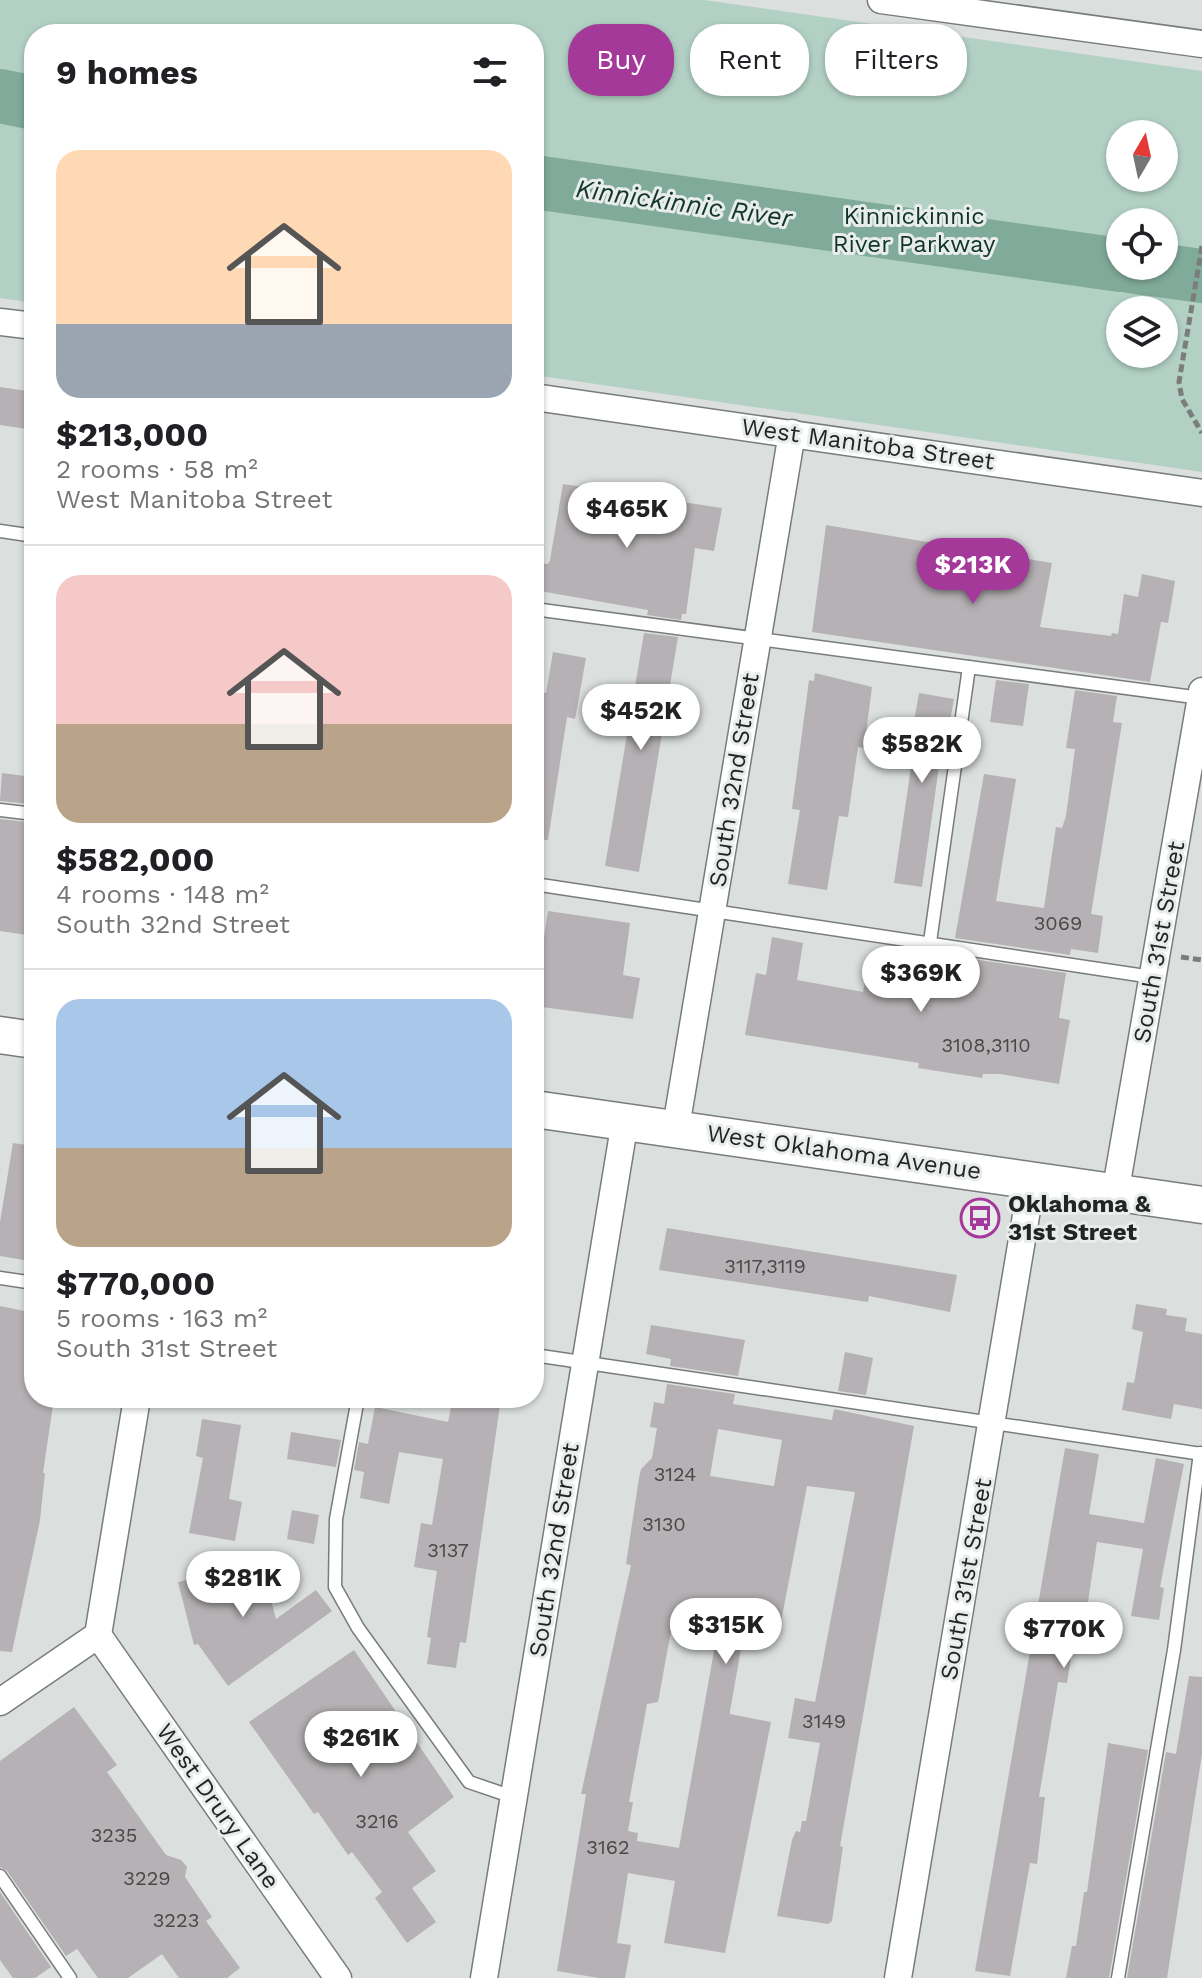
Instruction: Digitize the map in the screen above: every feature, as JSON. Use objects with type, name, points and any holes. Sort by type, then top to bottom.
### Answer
[{"type":"main road","points":[[0,1035],[24,1039]]},
{"type":"main road","name":"West Oklahoma Avenue","points":[[544,1110],[1202,1205]]},
{"type":"street","points":[[881,0],[1202,44]]},
{"type":"street","points":[[0,322],[24,325]]},
{"type":"street","name":"West Manitoba Street","points":[[544,398],[1202,493]]},
{"type":"street","name":"South 32nd Street","points":[[676,1127],[792,433]]},
{"type":"street","name":"South 31st Street","points":[[1115,1194],[1152,977],[1196,758],[1201,694]]},
{"type":"street","name":"South 32nd Street","points":[[484,1978],[625,1121]]},
{"type":"street","name":"South 31st Street","points":[[898,1978],[1032,1180]]},
{"type":"street","points":[[0,1702],[98,1635],[135,1408]]},
{"type":"street","name":"West Drury Lane","points":[[98,1635],[338,1978]]},
{"type":"lane","points":[[0,531],[24,535]]},
{"type":"lane","points":[[544,613],[1201,694]]},
{"type":"lane","points":[[930,942],[969,667]]},
{"type":"lane","points":[[0,810],[24,813]]},
{"type":"lane","points":[[544,885],[713,908],[1152,977]]},
{"type":"lane","points":[[0,1278],[24,1282]]},
{"type":"lane","points":[[544,1356],[1201,1454],[1174,1650],[1118,1978]]},
{"type":"lane","points":[[356,1408],[336,1519],[335,1587],[358,1628],[469,1782],[513,1797]]},
{"type":"lane","points":[[0,1876],[70,1978]]},
{"type":"path","points":[[1202,246],[1179,390],[1202,433]]},
{"type":"green space","name":"Kinnickinnic River Parkway","points":[[0,0],[704,0],[872,24],[825,24],[825,96],[967,96],[967,37],[1202,71],[1202,472],[544,376],[544,24],[24,24],[24,302],[0,298]]},
{"type":"building","points":[[0,387],[24,391],[24,429],[0,425]]},
{"type":"building","points":[[563,484],[722,508],[714,551],[695,548],[686,614],[682,614],[681,620],[647,615],[648,610],[544,592],[544,563],[548,564]]},
{"type":"building","points":[[826,525],[1052,563],[1040,627],[1111,636],[1112,633],[1118,634],[1124,594],[1138,597],[1142,574],[1175,581],[1168,623],[1161,622],[1150,682],[812,632]]},
{"type":"building","points":[[644,633],[678,637],[639,872],[605,866]]},
{"type":"building","points":[[553,652],[586,658],[575,719],[567,717],[548,840],[544,840],[546,693]]},
{"type":"building","points":[[815,673],[872,687],[864,748],[858,747],[848,817],[839,816],[827,890],[788,884],[800,810],[792,809],[809,680],[814,681]]},
{"type":"building","points":[[996,680],[1029,684],[1023,726],[990,722]]},
{"type":"building","points":[[1075,690],[1117,696],[1113,722],[1122,723],[1091,914],[1103,916],[1098,953],[1071,949],[1070,955],[955,938],[984,774],[1016,779],[996,901],[1044,908],[1056,827],[1062,828],[1066,816],[1075,749],[1066,748]]},
{"type":"building","points":[[919,693],[954,699],[943,759],[940,759],[922,887],[894,883],[913,754],[908,754]]},
{"type":"building","points":[[2,773],[24,776],[24,803],[0,801]]},
{"type":"building","points":[[0,819],[24,822],[24,935],[0,931]]},
{"type":"building","points":[[548,911],[630,923],[623,975],[640,978],[633,1019],[544,1007],[544,938]]},
{"type":"building","points":[[772,937],[803,943],[797,980],[863,992],[871,954],[943,966],[945,955],[1066,973],[1059,1018],[1070,1020],[1059,1084],[1000,1074],[983,1074],[982,1078],[918,1068],[919,1063],[745,1035],[756,973],[766,975]]},
{"type":"building","points":[[13,1143],[24,1145],[24,1260],[0,1256],[0,1222]]},
{"type":"building","points":[[667,1228],[957,1275],[950,1312],[869,1296],[868,1302],[659,1270]]},
{"type":"building","points":[[1136,1304],[1167,1309],[1166,1315],[1187,1318],[1185,1331],[1202,1334],[1202,1409],[1174,1404],[1171,1419],[1122,1410],[1127,1382],[1134,1383],[1143,1332],[1132,1329]]},
{"type":"building","points":[[0,1306],[24,1311],[24,1408],[53,1408],[40,1520],[12,1652],[0,1651]]},
{"type":"building","points":[[651,1325],[745,1340],[738,1376],[670,1366],[671,1359],[646,1354]]},
{"type":"building","points":[[845,1352],[873,1358],[866,1395],[838,1391]]},
{"type":"building","points":[[667,1384],[735,1394],[733,1404],[832,1420],[834,1409],[914,1426],[840,1846],[843,1847],[832,1921],[828,1924],[777,1916],[792,1840],[796,1831],[800,1832],[802,1821],[806,1821],[820,1743],[788,1738],[795,1698],[815,1702],[855,1492],[807,1486],[781,1622],[771,1621],[767,1643],[743,1638],[730,1711],[730,1714],[771,1722],[725,1953],[664,1943],[675,1881],[628,1873],[617,1943],[631,1945],[625,1978],[599,1978],[557,1971],[586,1794],[581,1794],[631,1565],[626,1564],[639,1478],[641,1469],[652,1458],[657,1428],[650,1427],[654,1402],[664,1404]],"holes":[[[718,1429],[782,1440],[774,1486],[710,1476]],[[675,1609],[720,1617],[679,1848],[637,1841],[638,1833],[628,1831],[633,1802],[629,1802],[647,1704],[658,1702]]]},
{"type":"building","points":[[375,1408],[448,1422],[451,1408],[500,1408],[466,1643],[460,1642],[456,1668],[427,1664],[431,1638],[427,1637],[437,1571],[414,1567],[421,1523],[432,1525],[443,1459],[399,1452],[389,1504],[360,1498],[364,1472],[354,1470],[359,1442],[368,1444]]},
{"type":"building","points":[[202,1419],[241,1425],[229,1499],[242,1502],[235,1541],[189,1533],[203,1458],[196,1456]]},
{"type":"building","points":[[291,1432],[341,1440],[336,1467],[287,1459]]},
{"type":"building","points":[[1065,1448],[1099,1454],[1089,1514],[1144,1523],[1156,1458],[1184,1464],[1160,1587],[1164,1588],[1159,1620],[1131,1616],[1143,1549],[1097,1542],[1086,1615],[1078,1613],[1067,1683],[1058,1682],[1039,1797],[1045,1797],[1037,1864],[1030,1863],[1010,1976],[975,1971]]},
{"type":"building","points":[[292,1510],[319,1515],[314,1544],[287,1539]]},
{"type":"building","points":[[261,1563],[276,1619],[316,1590],[332,1611],[228,1686],[198,1644],[194,1645],[178,1582]]},
{"type":"building","points":[[354,1650],[454,1797],[408,1832],[436,1871],[412,1888],[436,1922],[407,1943],[375,1898],[382,1892],[352,1852],[348,1855],[318,1812],[314,1814],[249,1722]]},
{"type":"building","points":[[1189,1676],[1202,1677],[1202,1754],[1167,1978],[1127,1978],[1166,1752],[1176,1754]]},
{"type":"building","points":[[74,1707],[117,1765],[107,1772],[166,1855],[181,1860],[187,1867],[185,1877],[212,1917],[206,1921],[240,1968],[227,1978],[179,1978],[162,1954],[128,1978],[98,1978],[77,1949],[66,1956],[7,1871],[0,1867],[0,1761]]},
{"type":"building","points":[[1108,1743],[1148,1750],[1109,1978],[1066,1978],[1072,1946],[1076,1946],[1084,1892],[1087,1892]]},
{"type":"building","points":[[0,1892],[51,1967],[35,1978],[13,1978],[0,1960]]},
{"type":"waterway","name":"Kinnickinnic River","points":[[0,96],[24,101]]},
{"type":"waterway","name":"Kinnickinnic River","points":[[544,183],[1106,263]]},
{"type":"waterway","name":"Kinnickinnic River","points":[[1178,273],[1202,276]]},
{"type":"place","name":"Oklahoma & 31st Street","points":[[980,1218]]}]
